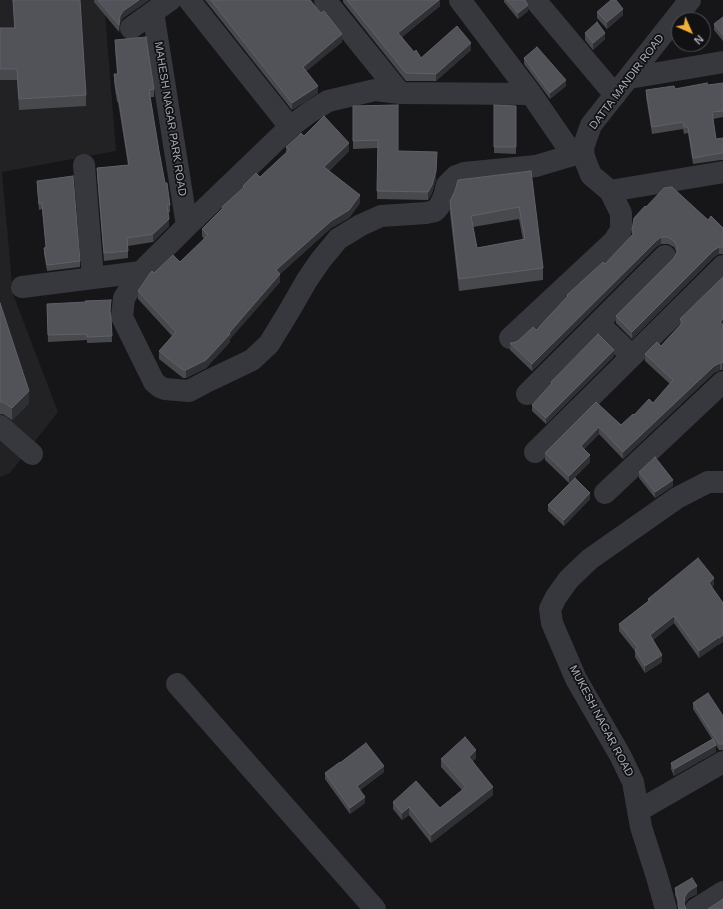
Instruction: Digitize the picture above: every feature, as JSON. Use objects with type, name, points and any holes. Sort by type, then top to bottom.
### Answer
[{"type":"street","points":[[189,0],[290,127]]},
{"type":"street","points":[[325,0],[400,93]]},
{"type":"street","points":[[535,0],[615,95]]},
{"type":"street","name":"DATTA MANDIR ROAD","points":[[578,151],[591,125],[690,0]]},
{"type":"street","points":[[470,3],[531,94],[584,157],[591,175],[610,191],[621,213],[621,230],[614,241],[510,338]]},
{"type":"street","name":"MAHESH NAGAR PARK ROAD","points":[[131,28],[161,6],[187,226]]},
{"type":"street","points":[[629,78],[723,62]]},
{"type":"street","points":[[531,94],[400,93],[375,90],[328,101],[290,127],[187,226],[142,272],[124,298],[122,317],[154,382],[165,389],[189,391],[252,360],[269,344],[320,261],[338,239],[361,225],[381,216],[435,211],[442,201],[447,185],[456,176],[464,173],[536,166],[578,151]]},
{"type":"street","points":[[84,165],[93,278]]},
{"type":"street","points":[[610,191],[723,172]]},
{"type":"street","points":[[527,394],[665,256]]},
{"type":"street","points":[[535,452],[723,266]]},
{"type":"street","points":[[22,287],[142,272]]},
{"type":"street","points":[[598,323],[632,356]]},
{"type":"street","points":[[605,493],[723,382]]},
{"type":"street","points":[[0,426],[32,454]]},
{"type":"street","name":"MUKESH NAGAR ROAD","points":[[666,909],[641,827],[633,782],[620,755],[576,679],[552,623],[550,609],[556,597],[569,579],[590,559],[677,498],[708,482],[723,482]]},
{"type":"street","points":[[177,684],[375,909]]},
{"type":"street","points":[[638,811],[723,762]]},
{"type":"street","points":[[696,909],[723,892]]},
{"type":"shaded area","points":[[0,0],[104,0],[116,151],[2,172],[13,294],[58,412],[10,473],[0,477]]},
{"type":"building","points":[[13,0],[80,0],[86,95],[19,99],[17,69],[0,69],[0,28],[15,28]]},
{"type":"building","points":[[98,0],[139,0],[123,11],[120,16],[119,25]]},
{"type":"building","points":[[211,0],[310,0],[321,13],[324,11],[342,34],[303,67],[318,86],[292,103]]},
{"type":"building","points":[[347,0],[439,0],[398,33],[414,52],[416,50],[421,58],[457,26],[471,43],[436,74],[406,73]]},
{"type":"building","points":[[507,0],[525,0],[528,5],[518,13]]},
{"type":"building","points":[[611,0],[616,0],[623,9],[607,22],[597,12]]},
{"type":"building","points":[[723,17],[723,35],[714,24]]},
{"type":"building","points":[[597,22],[605,33],[593,43],[585,33]]},
{"type":"building","points":[[146,37],[154,89],[149,90],[165,183],[167,183],[170,205],[167,205],[169,219],[153,234],[127,238],[128,251],[104,253],[97,168],[129,165],[114,74],[118,74],[115,40]]},
{"type":"building","points":[[537,47],[566,80],[550,93],[524,58]]},
{"type":"building","points":[[707,83],[708,85],[723,83],[723,111],[712,112],[716,139],[723,138],[723,153],[693,158],[688,127],[684,127],[683,122],[652,127],[646,90],[674,86],[675,89]]},
{"type":"building","points":[[398,105],[398,151],[437,152],[436,171],[432,185],[428,192],[377,191],[378,140],[353,141],[353,106]]},
{"type":"building","points":[[494,105],[516,106],[516,147],[494,147]]},
{"type":"building","points":[[324,116],[349,143],[324,167],[360,195],[349,210],[331,221],[276,270],[280,274],[229,333],[230,334],[206,360],[183,370],[159,351],[176,332],[138,291],[151,272],[152,271],[154,273],[173,255],[180,262],[208,235],[202,229],[223,208],[222,207],[244,187],[243,186],[256,173],[260,177],[289,150],[286,147],[301,133],[304,136]]},
{"type":"building","points":[[531,171],[543,268],[459,279],[450,201],[458,180]],"holes":[[[519,207],[525,239],[477,248],[471,216]]]},
{"type":"building","points":[[73,176],[80,261],[47,265],[44,248],[46,247],[42,203],[39,204],[37,181]]},
{"type":"building","points":[[672,187],[708,220],[711,216],[723,228],[723,247],[719,247],[714,250],[632,332],[616,316],[674,258],[677,252],[677,246],[674,241],[668,237],[661,237],[532,364],[510,343],[518,341],[533,327],[536,330],[568,296],[567,295],[603,262],[605,264],[634,233],[632,230],[634,218],[664,188]]},
{"type":"building","points":[[723,277],[723,319],[720,322],[723,325],[723,362],[714,366],[623,452],[599,427],[581,446],[590,455],[569,476],[545,453],[596,402],[621,425],[633,414],[634,415],[649,399],[653,403],[673,380],[645,354],[657,342],[661,346],[683,322],[680,319]]},
{"type":"building","points":[[111,300],[110,310],[112,336],[87,337],[87,334],[48,335],[47,304]]},
{"type":"building","points":[[0,303],[29,391],[12,408],[3,402],[0,402]]},
{"type":"building","points":[[598,334],[614,350],[546,418],[532,405],[552,383],[551,382]]},
{"type":"building","points":[[655,457],[673,480],[655,492],[639,472]]},
{"type":"building","points":[[575,478],[590,493],[564,520],[548,505]]},
{"type":"building","points":[[698,558],[714,578],[709,583],[723,603],[723,635],[699,651],[674,616],[650,635],[662,655],[645,666],[635,650],[638,648],[619,624],[650,600],[648,599]]},
{"type":"building","points":[[708,693],[723,716],[723,744],[719,744],[693,703]]},
{"type":"building","points":[[465,737],[476,750],[469,757],[493,787],[431,835],[409,807],[402,813],[393,802],[416,781],[440,808],[466,787],[441,759]]},
{"type":"building","points":[[713,739],[716,745],[674,769],[671,763]]},
{"type":"building","points":[[366,743],[384,766],[357,786],[365,797],[350,808],[325,773]]},
{"type":"building","points":[[692,878],[697,886],[689,891],[685,896],[684,903],[686,909],[679,909],[675,888]]},
{"type":"building","points":[[723,899],[723,909],[708,909]]}]
